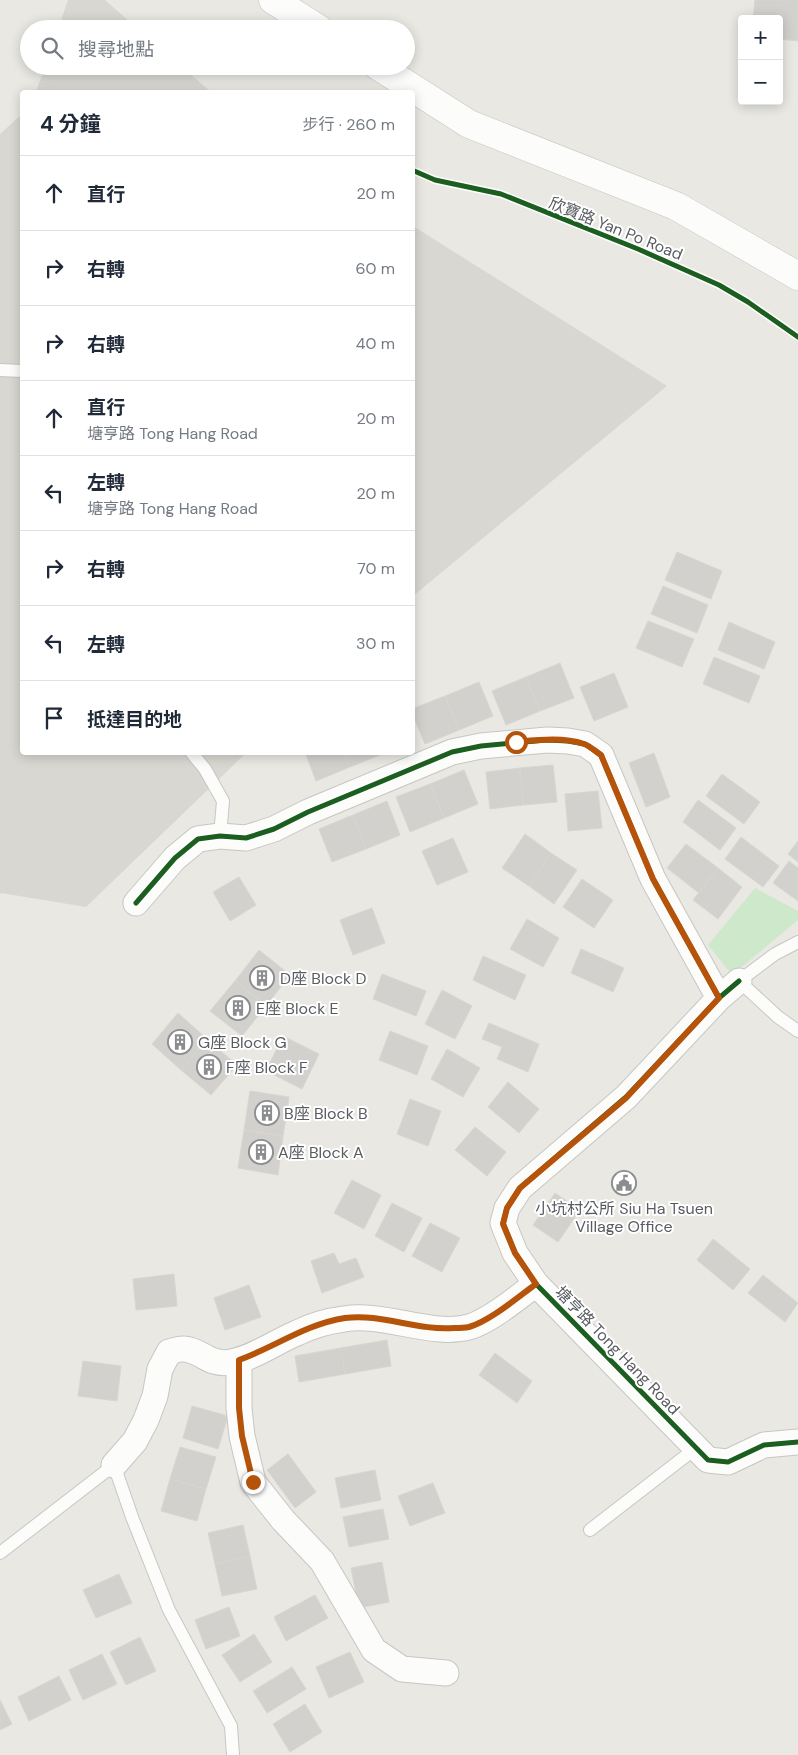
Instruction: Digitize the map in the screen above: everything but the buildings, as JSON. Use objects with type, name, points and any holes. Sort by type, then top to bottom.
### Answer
[{"type":"street","points":[[273,0],[305,20]]},
{"type":"street","points":[[392,75],[469,124],[676,206],[798,276]]},
{"type":"street","points":[[136,903],[175,858],[198,840],[220,836],[246,838],[274,829],[308,812],[452,752],[481,746],[547,740],[568,741],[585,744],[601,755],[653,879],[719,998]]},
{"type":"street","name":"塘亨路 Tong Hang Road","points":[[738,981],[719,998],[626,1098],[520,1188],[507,1208],[503,1224],[515,1253],[536,1284],[708,1460],[728,1462],[764,1445],[798,1442]]},
{"type":"street","points":[[114,1465],[135,1441],[146,1420],[155,1396],[160,1369],[170,1352],[184,1348],[219,1363],[231,1362],[254,1354],[298,1332],[345,1318],[371,1317],[443,1329],[469,1327],[491,1316],[536,1284]]},
{"type":"street","points":[[239,1360],[239,1408],[242,1436],[253,1482],[283,1520],[322,1561],[374,1650],[402,1669],[446,1673]]},
{"type":"lane","points":[[0,370],[20,371]]},
{"type":"lane","points":[[193,755],[205,769],[223,800],[220,836]]},
{"type":"lane","points":[[798,942],[776,954],[738,981],[778,1017],[798,1031]]},
{"type":"lane","points":[[590,1530],[696,1448]]},
{"type":"lane","points":[[0,1552],[114,1465],[132,1517],[169,1610],[231,1726],[233,1755]]},
{"type":"shaded area","points":[[68,0],[105,0],[128,20],[61,20]]},
{"type":"shaded area","points":[[42,75],[191,75],[209,90],[37,90]]},
{"type":"shaded area","points":[[20,116],[20,755],[244,755],[86,907],[1,893],[0,895],[0,134]]},
{"type":"shaded area","points":[[415,227],[667,386],[415,594]]},
{"type":"green space","points":[[755,888],[798,911],[798,920],[732,975],[708,945]]},
{"type":"cycle path","name":"欣寶路 Yan Po Road","points":[[415,171],[435,180],[501,194],[638,249],[719,285],[748,302],[798,337]]},
{"type":"cycle path","points":[[136,903],[175,858],[198,839],[220,836],[246,838],[274,829],[308,812],[452,752],[481,746],[547,740],[568,741],[585,744],[601,755],[653,879],[719,998]]},
{"type":"cycle path","points":[[739,981],[719,998],[626,1097],[520,1188],[507,1208],[503,1223],[515,1253],[536,1284],[708,1460],[728,1462],[764,1445],[798,1442]]},
{"type":"place","name":"D座 Block D","points":[[262,978]]},
{"type":"place","name":"E座 Block E","points":[[238,1008]]},
{"type":"place","name":"G座 Block G","points":[[180,1042]]},
{"type":"place","name":"F座 Block F","points":[[209,1067]]},
{"type":"place","name":"B座 Block B","points":[[267,1113]]},
{"type":"place","name":"A座 Block A","points":[[261,1152]]},
{"type":"place","name":"小坑村公所 Siu Ha Tsuen Village Office","points":[[624,1183]]},
{"type":"route","points":[[253,1482],[242,1436],[239,1408],[239,1360],[298,1332],[345,1318],[371,1317],[443,1329],[469,1327],[491,1316],[536,1284],[515,1253],[503,1224],[507,1208],[520,1188],[626,1098],[719,998],[653,879],[601,755],[585,744],[568,741],[516,742]]}]
